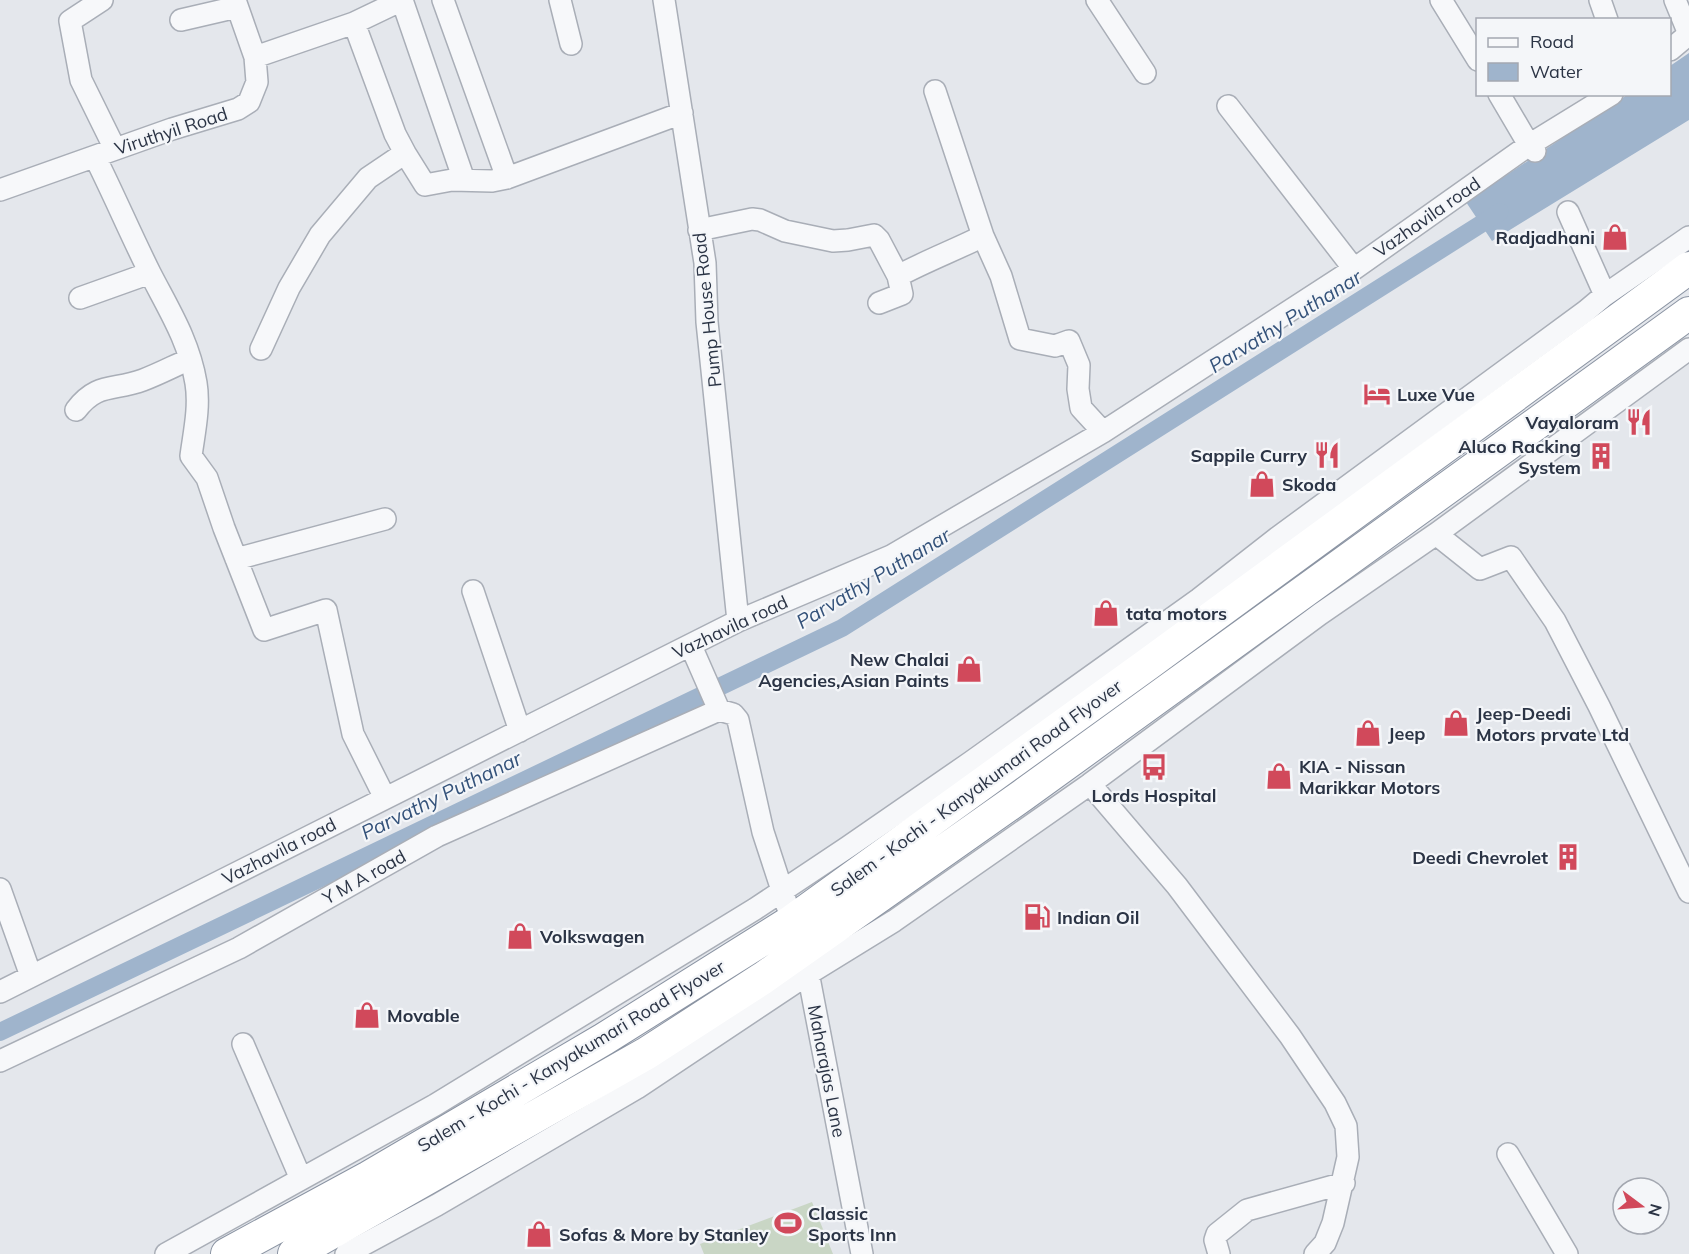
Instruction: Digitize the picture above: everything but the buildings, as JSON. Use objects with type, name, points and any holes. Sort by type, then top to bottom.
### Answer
[{"type":"highway","name":"Salem - Kochi - Kanyakumari Road Flyover","points":[[227,1254],[369,1177],[604,1039],[792,921],[1689,268]]},
{"type":"highway","name":"Salem - Kochi - Kanyakumari Road Flyover","points":[[294,1254],[806,963],[1023,795],[1689,313]]},
{"type":"street","points":[[102,0],[70,21],[81,80],[105,153],[150,273],[177,322],[190,358],[197,385],[196,420],[191,456],[207,478],[264,630],[326,610],[353,734],[386,798]]},
{"type":"street","points":[[255,57],[354,23],[402,0],[464,180]]},
{"type":"street","points":[[443,0],[507,178]]},
{"type":"street","points":[[560,0],[571,44]]},
{"type":"street","name":"Pump House Road","points":[[664,0],[705,263],[707,322],[738,621]]},
{"type":"street","points":[[1097,0],[1145,73]]},
{"type":"street","points":[[1441,0],[1476,57]]},
{"type":"street","points":[[1600,0],[1606,18]]},
{"type":"street","points":[[1671,49],[1689,34],[1675,0]]},
{"type":"street","points":[[181,20],[236,4]]},
{"type":"street","name":"Viruthyil Road","points":[[0,190],[238,109],[249,102],[257,82],[255,57],[236,4]]},
{"type":"street","points":[[354,23],[395,134],[425,186],[464,180],[492,181],[507,178],[682,112]]},
{"type":"street","points":[[935,91],[983,236],[1001,276],[1020,339],[1055,345],[1069,341],[1078,365],[1081,408],[1102,432]]},
{"type":"street","points":[[1500,96],[1532,148]]},
{"type":"street","name":"Vazhavila road","points":[[0,992],[738,621],[891,556],[1102,432],[1354,269],[1609,96]]},
{"type":"street","points":[[1228,106],[1354,269]]},
{"type":"street","points":[[261,349],[289,288],[320,234],[368,178],[405,153]]},
{"type":"street","points":[[1568,212],[1605,295]]},
{"type":"street","points":[[699,230],[752,219],[785,231],[833,241],[874,235],[898,276],[902,294],[879,303]]},
{"type":"street","points":[[898,276],[983,236]]},
{"type":"street","points":[[166,1254],[435,1105],[754,909],[848,847],[1085,682],[1605,295],[1689,237]]},
{"type":"street","points":[[80,298],[150,273]]},
{"type":"street","points":[[346,1254],[447,1199],[637,1088],[806,963],[894,921],[1090,784],[1320,614],[1688,355]]},
{"type":"street","points":[[76,410],[92,393],[141,381],[190,358]]},
{"type":"street","points":[[236,559],[386,519]]},
{"type":"street","points":[[1436,534],[1480,568],[1511,557],[1555,621],[1689,892]]},
{"type":"street","points":[[473,591],[520,731]]},
{"type":"street","name":"Maharajas Lane","points":[[691,646],[726,712],[738,720],[763,832],[806,963],[862,1254]]},
{"type":"street","name":"Y M A road","points":[[0,1061],[238,948],[437,836],[726,712]]},
{"type":"street","points":[[1090,784],[1177,886],[1290,1036],[1335,1103],[1346,1126],[1348,1157],[1344,1183],[1325,1243],[1315,1254]]},
{"type":"street","points":[[0,888],[31,976]]},
{"type":"street","points":[[243,1044],[301,1179]]},
{"type":"street","points":[[1509,1154],[1567,1254]]},
{"type":"street","points":[[1219,1254],[1215,1236],[1247,1210],[1344,1183]]},
{"type":"green space","name":"Classic Sports Inn","points":[[812,1202],[833,1254],[704,1254],[700,1244]]},
{"type":"water","points":[[1689,53],[1689,120],[1492,241],[1466,202],[1625,96],[1671,96],[1671,65]]},
{"type":"waterway","name":"Parvathy Puthanar","points":[[0,1032],[842,628],[1500,212]]},
{"type":"place","name":"Radjadhani","points":[[1615,237]]},
{"type":"place","name":"Luxe Vue","points":[[1377,394]]},
{"type":"place","name":"Vayaloram","points":[[1639,422]]},
{"type":"place","name":"Sappile Curry","points":[[1327,455]]},
{"type":"place","name":"Aluco Racking System","points":[[1601,456]]},
{"type":"place","name":"Skoda","points":[[1262,484]]},
{"type":"place","name":"tata motors","points":[[1106,613]]},
{"type":"place","name":"New Chalai Agencies,Asian Paints","points":[[969,669]]},
{"type":"place","name":"Jeep-Deedi Motors prvate Ltd","points":[[1456,723]]},
{"type":"place","name":"Jeep","points":[[1368,733]]},
{"type":"place","name":"Lords Hospital","points":[[1154,767]]},
{"type":"place","name":"KIA - Nissan Marikkar Motors","points":[[1279,776]]},
{"type":"place","name":"Deedi Chevrolet","points":[[1568,857]]},
{"type":"place","name":"Indian Oil","points":[[1037,917]]},
{"type":"place","name":"Volkswagen","points":[[520,936]]},
{"type":"place","name":"Movable","points":[[367,1015]]},
{"type":"place","name":"Classic Sports Inn","points":[[788,1223]]},
{"type":"place","name":"Sofas & More by Stanley","points":[[539,1234]]}]
